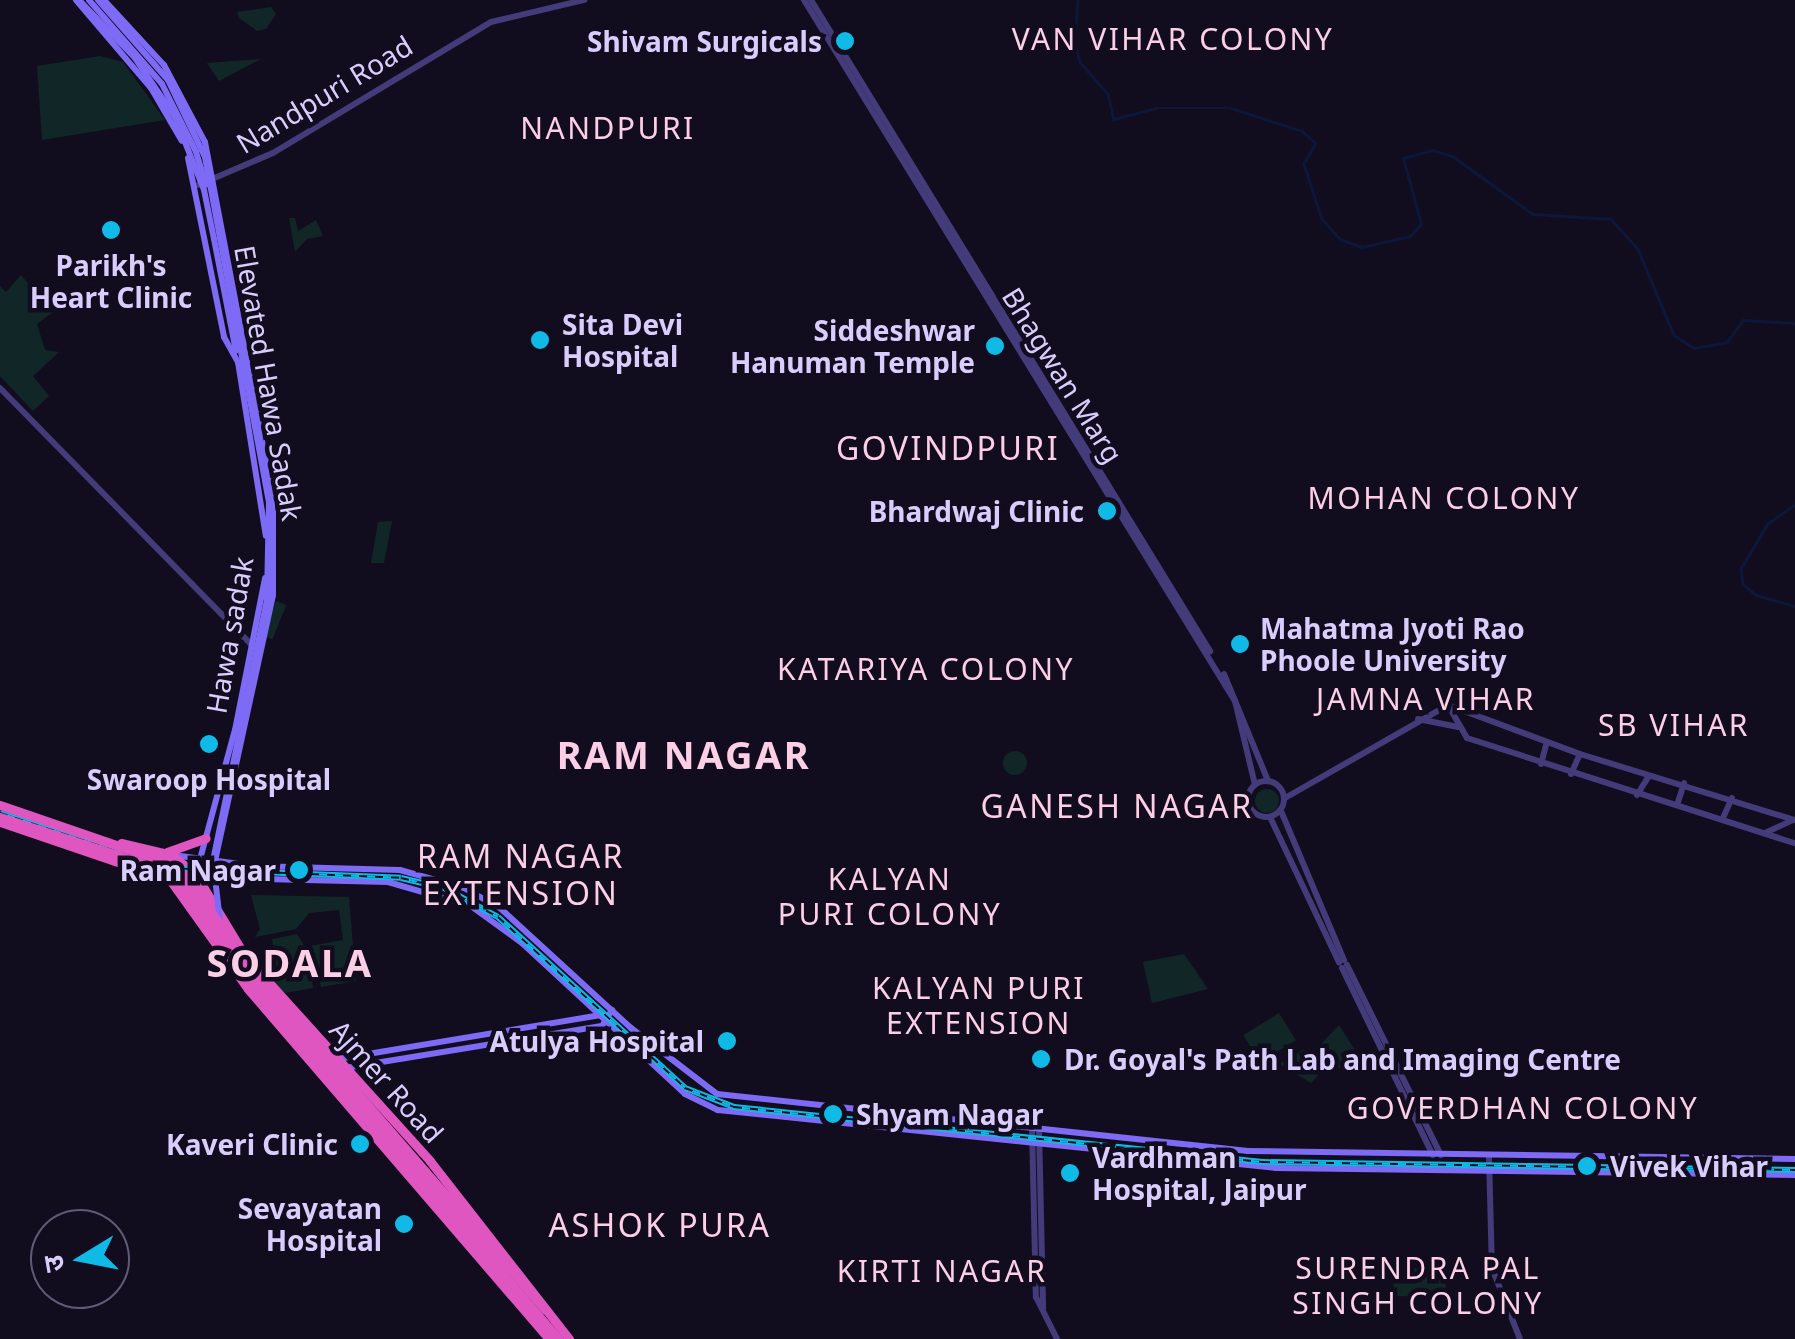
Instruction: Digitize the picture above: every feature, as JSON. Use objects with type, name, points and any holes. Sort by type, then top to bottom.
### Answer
[{"type":"highway","points":[[0,804],[166,862],[188,878],[249,968],[547,1312]]},
{"type":"highway","name":"Ajmer Road","points":[[0,804],[172,855],[201,877],[245,956],[506,1252],[570,1339]]},
{"type":"highway","points":[[0,820],[161,869],[184,885],[238,965],[558,1339]]},
{"type":"highway","name":"Ajmer Road","points":[[0,820],[159,872],[186,899],[230,966],[550,1339]]},
{"type":"highway","points":[[159,851],[206,838]]},
{"type":"main road","name":"Hawa sadak","points":[[77,0],[172,120],[206,184],[274,500],[277,561],[264,649],[216,862],[201,877]]},
{"type":"main road","name":"Elevated Hawa Sadak","points":[[77,0],[135,58],[175,117],[204,190],[238,362]]},
{"type":"main road","points":[[88,0],[162,84],[196,152],[206,184]]},
{"type":"main road","name":"Hawa sadak","points":[[104,2],[174,81],[205,142],[206,184],[224,337],[238,362],[265,523],[266,574],[253,646],[200,861],[201,877]]},
{"type":"main road","points":[[93,20],[104,2]]},
{"type":"main road","name":"Elevated Hawa Sadak","points":[[104,2],[168,80],[205,157],[269,502],[267,600],[213,860],[221,923]]},
{"type":"main road","points":[[172,855],[200,861],[400,870],[464,888],[500,908],[704,1089],[738,1098],[1248,1151],[1795,1159]]},
{"type":"main road","points":[[186,899],[201,877],[388,882],[435,891],[494,920],[685,1094],[736,1113],[1276,1168],[1795,1175]]},
{"type":"main road","points":[[328,1079],[345,1068],[602,1018],[612,1010]]},
{"type":"main road","points":[[320,1070],[338,1059],[602,1018]]},
{"type":"main road","points":[[736,1113],[738,1098]]},
{"type":"street","name":"Nandpuri Road","points":[[206,184],[491,22],[584,0]]},
{"type":"street","name":"Bhagwan Marg","points":[[807,0],[1173,585],[1241,702],[1268,781]]},
{"type":"street","name":"Bhagwan Marg","points":[[807,0],[1235,701],[1254,785]]},
{"type":"street","points":[[0,388],[253,646],[264,649]]},
{"type":"street","points":[[1270,817],[1280,811],[1285,798],[1448,705],[1580,754],[1794,820]]},
{"type":"street","points":[[1448,705],[1467,738],[1637,795],[1678,802],[1795,843]]},
{"type":"street","points":[[1418,719],[1459,727]]},
{"type":"street","points":[[1541,764],[1548,742]]},
{"type":"street","points":[[1572,774],[1580,754]]},
{"type":"street","points":[[1637,795],[1650,776]]},
{"type":"street","points":[[1285,798],[1268,781],[1254,785],[1250,808],[1270,817],[1436,1154]]},
{"type":"street","points":[[1678,802],[1684,783]]},
{"type":"street","points":[[1723,818],[1732,798]]},
{"type":"street","points":[[1280,811],[1343,964]]},
{"type":"street","points":[[1766,834],[1794,820]]},
{"type":"street","points":[[1035,1128],[1042,1310],[1057,1339]]},
{"type":"street","points":[[1490,1156],[1492,1268],[1520,1339]]},
{"type":"green space","points":[[271,7],[276,14],[266,29],[257,31],[237,12]]},
{"type":"green space","points":[[100,56],[123,62],[165,120],[42,140],[37,66]]},
{"type":"green space","points":[[261,59],[219,81],[207,63]]},
{"type":"green space","points":[[289,218],[295,218],[298,231],[316,220],[323,236],[307,239],[295,252]]},
{"type":"green space","points":[[21,275],[53,312],[37,324],[45,350],[59,352],[33,376],[49,396],[33,411],[0,376],[0,286],[6,292]]},
{"type":"green space","points":[[392,521],[384,563],[371,563],[378,522]]},
{"type":"green space","points":[[276,601],[286,605],[272,639],[262,635]]},
{"type":"green space","points":[[1010,751],[1020,751],[1027,763],[1020,775],[1010,775],[1003,768],[1003,758]]},
{"type":"green space","points":[[1267,789],[1276,792],[1276,810],[1267,813],[1258,810],[1255,801],[1258,792]]},
{"type":"green space","points":[[251,895],[349,897],[356,981],[321,987],[318,972],[311,974],[313,988],[280,994],[261,972],[277,969],[272,939],[297,934],[305,947],[343,940],[339,910],[309,913],[296,929],[255,937],[260,929]]},
{"type":"green space","points":[[1184,954],[1208,989],[1152,1003],[1143,962]]},
{"type":"green space","points":[[1279,1013],[1296,1040],[1260,1062],[1243,1035]]},
{"type":"green space","points":[[1339,1025],[1360,1058],[1343,1068],[1334,1068],[1320,1045]]},
{"type":"green space","points":[[1303,1050],[1313,1050],[1324,1069],[1311,1083],[1279,1064]]},
{"type":"green space","points":[[1394,1268],[1446,1269],[1446,1297],[1394,1296]]},
{"type":"waterway","points":[[1078,0],[1075,44],[1080,62],[1108,94],[1114,119],[1156,108],[1231,108],[1302,131],[1316,143],[1304,164],[1322,219],[1340,239],[1362,247],[1410,236],[1421,224],[1403,158],[1433,150],[1454,157],[1533,214],[1611,219],[1638,249],[1674,335],[1694,348],[1727,342],[1743,320],[1795,323]]},
{"type":"waterway","points":[[1795,505],[1768,524],[1741,569],[1743,584],[1756,595],[1795,606]]},
{"type":"railway","points":[[0,813],[167,868],[401,878],[444,888],[498,917],[685,1088],[734,1107],[1262,1162],[1795,1170]]},
{"type":"place","name":"Shivam Surgicals","points":[[845,41]]},
{"type":"place","name":"Parikh's Heart Clinic","points":[[111,230]]},
{"type":"place","name":"Sita Devi Hospital","points":[[540,340]]},
{"type":"place","name":"Siddeshwar Hanuman Temple","points":[[995,346]]},
{"type":"place","name":"Bhardwaj Clinic","points":[[1107,511]]},
{"type":"place","name":"Mahatma Jyoti Rao Phoole University","points":[[1240,644]]},
{"type":"place","name":"Swaroop Hospital","points":[[209,744]]},
{"type":"place","name":"Ram Nagar","points":[[299,870]]},
{"type":"place","name":"Atulya Hospital","points":[[727,1041]]},
{"type":"place","name":"Dr. Goyal's Path Lab and Imaging Centre","points":[[1041,1059]]},
{"type":"place","name":"Shyam Nagar","points":[[833,1114]]},
{"type":"place","name":"Kaveri Clinic","points":[[360,1144]]},
{"type":"place","name":"Vivek Vihar","points":[[1587,1166]]},
{"type":"place","name":"Vardhman Hospital, Jaipur","points":[[1070,1173]]},
{"type":"place","name":"Sevayatan Hospital","points":[[404,1224]]},
{"type":"district","name":"VAN VIHAR COLONY","points":[[1173,39]]},
{"type":"district","name":"NANDPURI","points":[[608,128]]},
{"type":"district","name":"GOVINDPURI","points":[[948,448]]},
{"type":"district","name":"MOHAN COLONY","points":[[1444,498]]},
{"type":"district","name":"KATARIYA COLONY","points":[[926,669]]},
{"type":"district","name":"JAMNA VIHAR","points":[[1426,699]]},
{"type":"district","name":"SB VIHAR","points":[[1674,725]]},
{"type":"district","name":"RAM NAGAR","points":[[684,755]]},
{"type":"district","name":"GANESH NAGAR","points":[[1117,806]]},
{"type":"district","name":"RAM NAGAR EXTENSION","points":[[521,876]]},
{"type":"district","name":"KALYAN PURI COLONY","points":[[890,896]]},
{"type":"district","name":"SODALA","points":[[290,963]]},
{"type":"district","name":"KALYAN PURI EXTENSION","points":[[979,1005]]},
{"type":"district","name":"GOVERDHAN COLONY","points":[[1523,1108]]},
{"type":"district","name":"ASHOK PURA","points":[[660,1225]]},
{"type":"district","name":"KIRTI NAGAR","points":[[942,1271]]},
{"type":"district","name":"SURENDRA PAL SINGH COLONY","points":[[1418,1285]]}]
